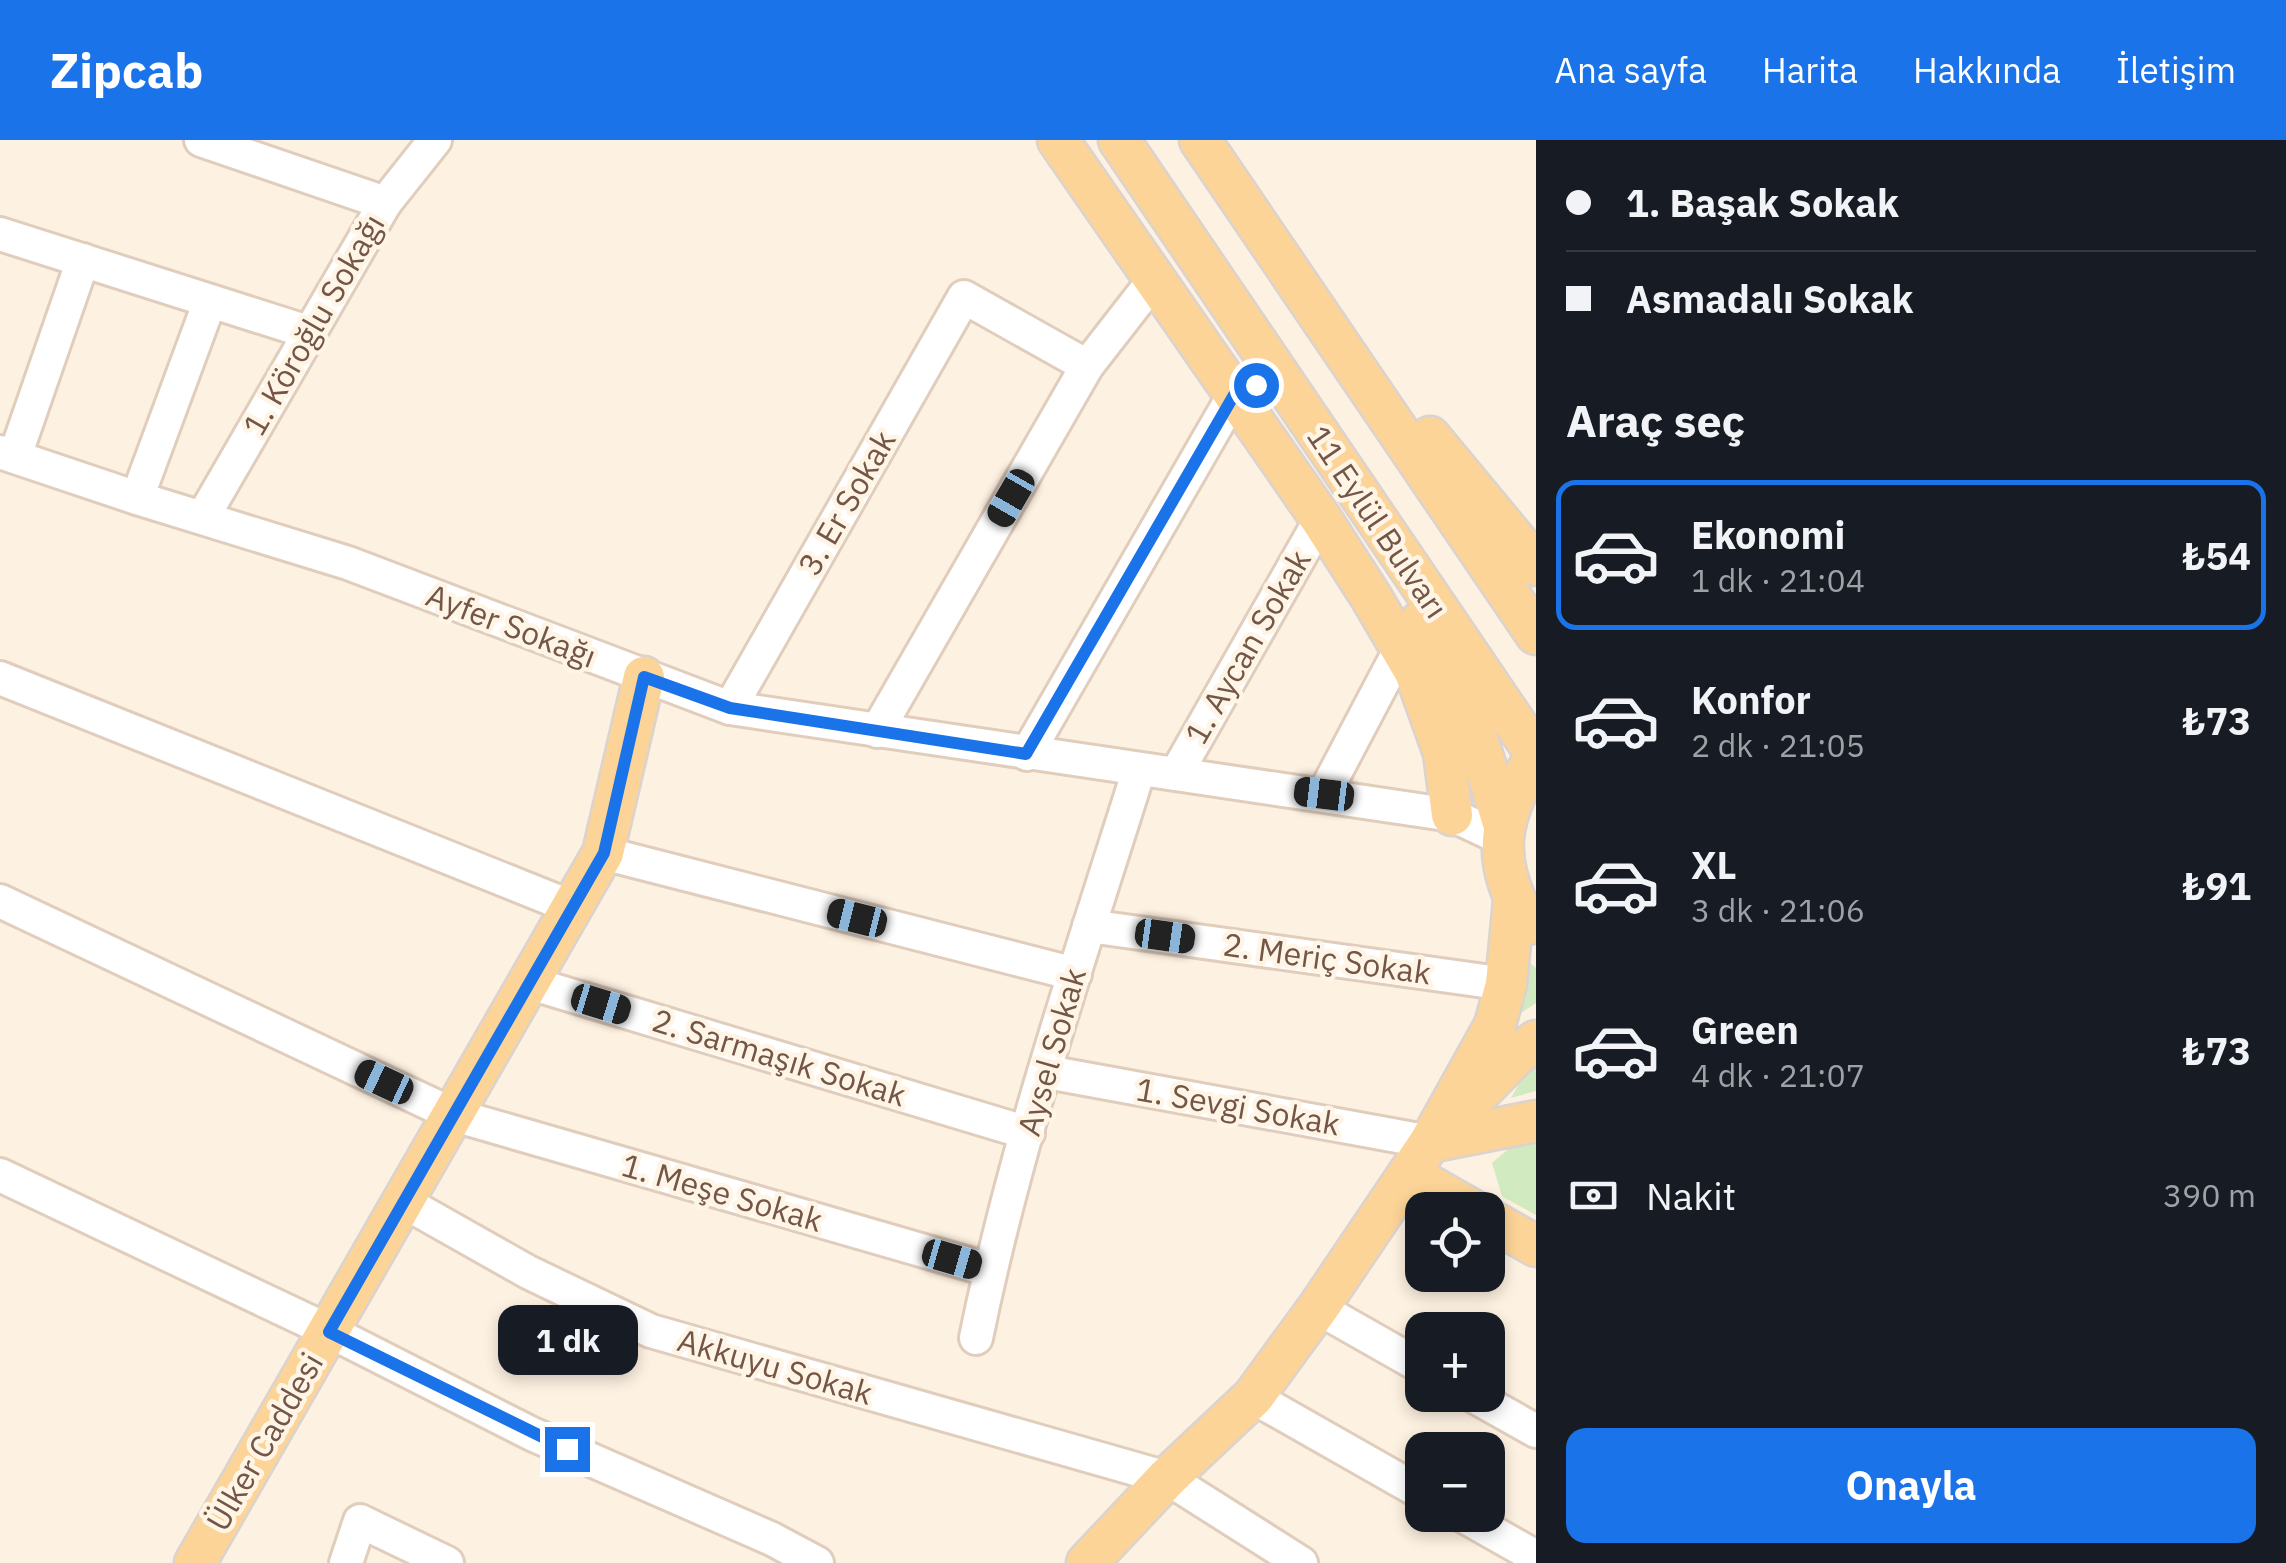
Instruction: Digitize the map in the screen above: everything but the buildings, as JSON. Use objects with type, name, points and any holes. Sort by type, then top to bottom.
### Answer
[{"type":"main road","points":[[1058,140],[1321,519],[1401,648],[1415,672],[1444,753],[1452,815]]},
{"type":"main road","name":"11 Eylül Bulvarı","points":[[1118,140],[1536,755]]},
{"type":"main road","points":[[1200,140],[1536,634]]},
{"type":"main road","points":[[1258,225],[1536,565]]},
{"type":"main road","points":[[1346,476],[1473,726],[1503,831],[1505,866],[1514,901],[1536,937]]},
{"type":"main road","name":"Ülker Caddesi","points":[[195,1563],[604,853],[644,677]]},
{"type":"main road","points":[[1503,831],[1515,790],[1536,755]]},
{"type":"main road","points":[[1093,1561],[1167,1478],[1252,1396],[1318,1308],[1420,1158],[1496,1026],[1506,984],[1514,901]]},
{"type":"main road","points":[[1420,1158],[1516,1056],[1536,1040]]},
{"type":"main road","points":[[1420,1158],[1536,1120]]},
{"type":"main road","points":[[1420,1158],[1454,1192]]},
{"type":"main road","points":[[1505,1229],[1536,1246]]},
{"type":"street","points":[[200,140],[385,203]]},
{"type":"street","name":"1. Köroğlu Sokağı","points":[[204,517],[385,203],[435,140]]},
{"type":"street","points":[[0,234],[308,332]]},
{"type":"street","points":[[7,454],[82,260]]},
{"type":"street","points":[[876,731],[1088,366],[1154,280]]},
{"type":"street","name":"3. Er Sokak","points":[[730,708],[964,297],[1088,366]]},
{"type":"street","points":[[137,498],[210,301]]},
{"type":"street","points":[[1026,754],[1234,395],[1277,375]]},
{"type":"street","name":"Ayfer Sokağı","points":[[7,454],[348,562],[730,708],[1026,754],[1324,794],[1452,815],[1503,831]]},
{"type":"street","name":"1. Aycan Sokak","points":[[1176,774],[1321,519]]},
{"type":"street","points":[[1324,794],[1401,648]]},
{"type":"street","points":[[0,678],[574,908]]},
{"type":"street","name":"Aysel Sokak","points":[[976,1338],[990,1270],[1028,1133],[1138,770]]},
{"type":"street","points":[[604,853],[1075,974]]},
{"type":"street","name":"1. Meşe Sokak","points":[[0,901],[454,1115],[990,1270]]},
{"type":"street","name":"2. Meriç Sokak","points":[[1090,926],[1506,984]]},
{"type":"street","name":"2. Sarmaşık Sokak","points":[[530,982],[1028,1133]]},
{"type":"street","name":"1. Sevgi Sokak","points":[[1047,1072],[1420,1158]]},
{"type":"street","points":[[0,1175],[532,1434],[772,1539],[817,1563]]},
{"type":"street","name":"Akkuyu Sokak","points":[[404,1202],[528,1272],[651,1331],[1167,1478],[1301,1563]]},
{"type":"street","points":[[1318,1308],[1405,1357]]},
{"type":"street","points":[[1252,1396],[1405,1483]]},
{"type":"street","points":[[1502,1412],[1536,1431]]},
{"type":"street","points":[[346,1563],[360,1521],[448,1563]]},
{"type":"street","points":[[1492,1532],[1536,1557]]},
{"type":"green space","points":[[1524,958],[1536,968],[1536,1003],[1518,1015]]},
{"type":"green space","points":[[1536,1056],[1536,1091],[1511,1098],[1533,1058]]},
{"type":"green space","points":[[1536,1134],[1536,1215],[1505,1198],[1492,1163],[1521,1138]]},
{"type":"route","points":[[567,1449],[329,1332],[604,853],[644,677],[730,708],[1026,754],[1234,395],[1256,385]]}]
